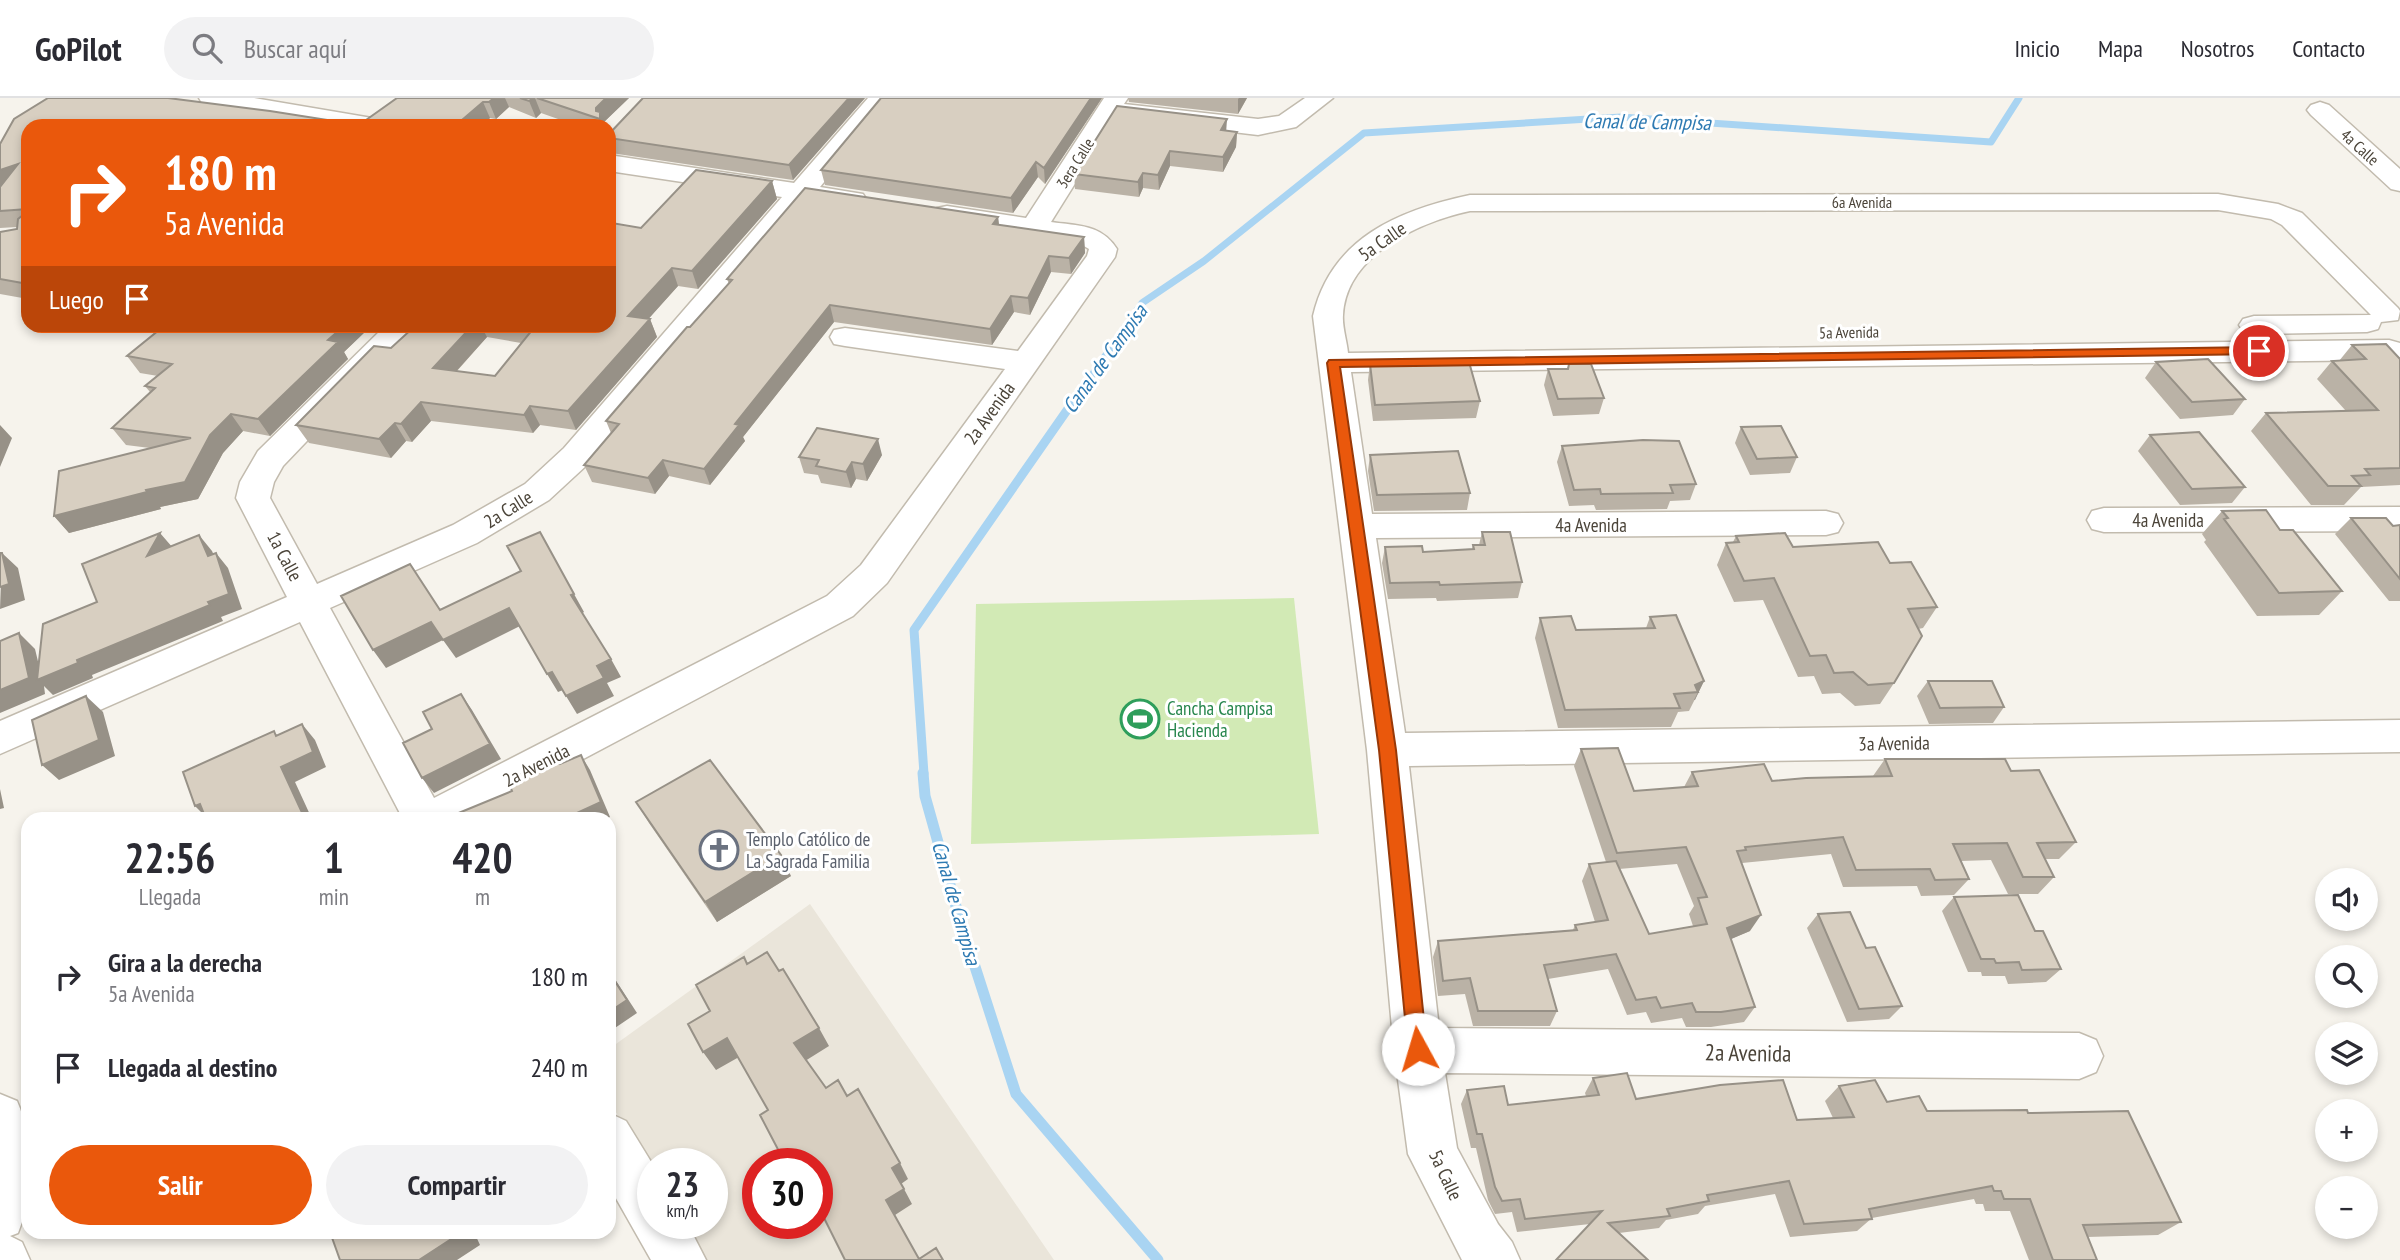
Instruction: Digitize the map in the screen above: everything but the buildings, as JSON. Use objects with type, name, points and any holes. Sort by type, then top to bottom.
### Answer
[{"type":"street","points":[[211,98],[332,119]]},
{"type":"street","name":"2a Calle","points":[[0,738],[465,534],[537,492],[576,456],[881,98]]},
{"type":"street","points":[[1112,104],[1258,127],[1287,122],[1321,98]]},
{"type":"street","name":"3era Calle","points":[[1034,227],[1112,104]]},
{"type":"street","name":"4a Calle","points":[[2320,110],[2400,183]]},
{"type":"street","points":[[616,164],[883,205]]},
{"type":"street","name":"6a Avenida","points":[[1470,203],[2218,202],[2254,207],[2292,219],[2385,317],[2370,334],[2394,352]]},
{"type":"street","name":"5a Calle","points":[[1470,203],[1444,207],[1415,218],[1357,256],[1335,288],[1328,316],[1388,750],[1418,1049],[1433,1154],[1480,1242],[1494,1260]]},
{"type":"street","name":"2a Avenida","points":[[445,812],[744,659],[840,606],[874,574],[1101,257],[1103,249],[1098,241],[1084,235],[924,211]]},
{"type":"street","name":"5a Avenida","points":[[1626,348],[2006,330],[2385,317]]},
{"type":"street","points":[[2006,330],[2024,355]]},
{"type":"street","name":"1a Calle","points":[[395,333],[270,459],[257,482],[253,498],[420,812]]},
{"type":"street","points":[[845,337],[1026,362]]},
{"type":"street","name":"5a Avenida","points":[[1332,350],[1626,348],[2024,355],[2394,352]]},
{"type":"street","name":"4a Avenida","points":[[2104,520],[2400,519]]},
{"type":"street","name":"4a Avenida","points":[[1355,526],[1826,523]]},
{"type":"street","name":"3a Avenida","points":[[1388,750],[2400,736]]},
{"type":"street","name":"2a Avenida","points":[[1418,1049],[2079,1056]]},
{"type":"street","points":[[0,1118],[6,1194]]},
{"type":"street","points":[[616,1150],[637,1186]]},
{"type":"street","points":[[668,1239],[680,1260]]},
{"type":"shaded area","points":[[810,904],[1054,1260],[707,1260],[695,1239],[728,1239],[728,1148],[638,1148],[616,1112],[616,1044]]},
{"type":"green space","name":"Cancha Campisa Hacienda","points":[[1294,598],[1319,834],[971,844],[976,604]]},
{"type":"waterway","name":"Canal de Campisa","points":[[1078,395],[1142,303],[1204,261],[1364,133],[1621,117],[1991,142],[2019,98]]},
{"type":"waterway","name":"Canal de Campisa","points":[[924,774],[914,630],[1079,393]]},
{"type":"waterway","name":"Canal de Campisa","points":[[923,773],[925,796],[959,917],[1016,1094],[1158,1260]]},
{"type":"place","name":"Cancha Campisa Hacienda","points":[[1140,719]]},
{"type":"place","name":"Templo Católico de La Sagrada Familia","points":[[719,850]]},
{"type":"route","points":[[1418,1049],[1388,750],[1334,363],[2259,351]]}]
